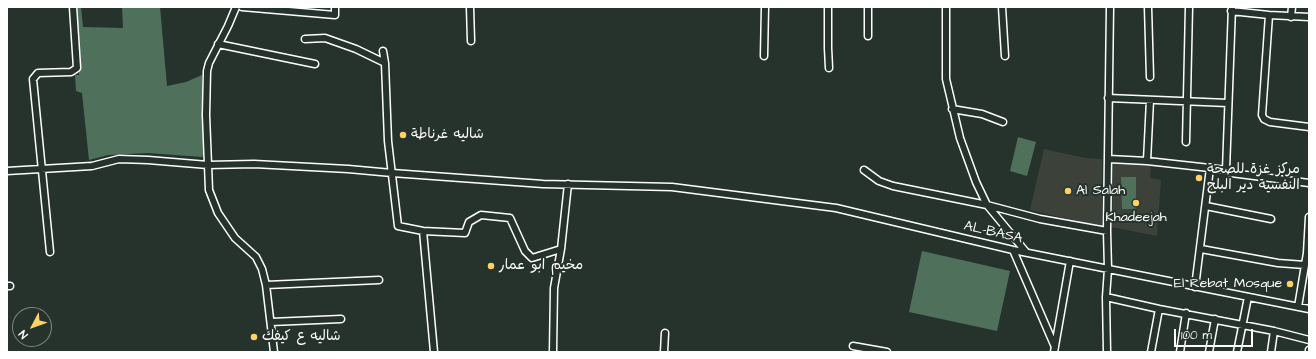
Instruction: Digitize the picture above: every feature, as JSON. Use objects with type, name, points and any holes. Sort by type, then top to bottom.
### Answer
[{"type":"street","points":[[50,252],[33,79],[38,73],[71,72],[77,68],[73,7]]},
{"type":"street","points":[[236,7],[209,63],[207,71],[208,165],[210,190],[218,213],[235,238],[256,258],[262,269],[266,285],[274,352]]},
{"type":"street","points":[[242,7],[335,15],[335,7]]},
{"type":"street","points":[[470,7],[471,42]]},
{"type":"street","points":[[764,56],[765,7]]},
{"type":"street","points":[[828,7],[829,68]]},
{"type":"street","points":[[868,7],[868,36]]},
{"type":"street","points":[[946,7],[946,79],[960,138],[976,182],[987,205],[1026,252]]},
{"type":"street","points":[[1002,7],[1004,56]]},
{"type":"street","points":[[1107,352],[1106,297],[1108,269],[1106,231],[1109,159],[1108,98],[1110,7]]},
{"type":"street","points":[[1148,7],[1150,77]]},
{"type":"street","points":[[1186,142],[1189,7]]},
{"type":"street","points":[[1291,17],[1292,7]]},
{"type":"street","points":[[1226,170],[1232,9],[1269,15],[1309,17]]},
{"type":"street","points":[[1269,15],[1262,116],[1270,122],[1309,127]]},
{"type":"street","points":[[305,39],[325,38],[356,49],[385,63]]},
{"type":"street","points":[[218,44],[315,64]]},
{"type":"street","points":[[383,51],[385,63],[388,141],[398,226],[423,232],[465,233],[469,222],[480,215],[510,218],[525,251],[532,258],[561,249]]},
{"type":"street","points":[[1108,98],[1228,103]]},
{"type":"street","points":[[1147,161],[1150,100]]},
{"type":"street","points":[[952,109],[982,114],[1003,122]]},
{"type":"street","name":"AL-BASA","points":[[7,172],[92,166],[119,159],[208,165],[254,164],[325,168],[543,184],[672,187],[836,208],[1013,250],[1309,309]]},
{"type":"street","points":[[1109,159],[1147,161],[1210,168],[1226,170],[1231,173],[1309,183]]},
{"type":"street","points":[[1195,287],[1201,249],[1210,168]]},
{"type":"street","points":[[864,170],[879,181],[893,186],[987,205],[1040,219],[1106,231]]},
{"type":"street","points":[[553,352],[554,288],[561,249],[568,184]]},
{"type":"street","points":[[1206,206],[1271,219]]},
{"type":"street","points":[[1298,307],[1308,253],[1309,219]]},
{"type":"street","points":[[423,232],[434,352]]},
{"type":"street","points":[[1201,249],[1278,263],[1305,265]]},
{"type":"street","points":[[1013,250],[1055,350]]},
{"type":"street","points":[[1055,350],[1070,262]]},
{"type":"street","points":[[266,285],[379,280]]},
{"type":"street","points":[[1106,297],[1159,309],[1274,331],[1309,340]]},
{"type":"street","points":[[1237,352],[1248,297]]},
{"type":"street","points":[[1151,352],[1159,309]]},
{"type":"street","points":[[1180,352],[1186,313]]},
{"type":"street","points":[[271,322],[341,319]]},
{"type":"street","points":[[1209,352],[1215,319]]},
{"type":"street","points":[[1271,352],[1274,331]]},
{"type":"street","points":[[664,352],[665,332]]},
{"type":"street","points":[[853,346],[887,352]]},
{"type":"shaded area","name":"Al Salah","points":[[1044,149],[1085,158],[1102,159],[1102,227],[1030,210]]},
{"type":"shaded area","name":"Khadeejah","points":[[1113,162],[1151,165],[1150,178],[1161,180],[1157,236],[1112,227]]},
{"type":"green space","points":[[75,7],[81,7],[83,27],[123,28],[122,7],[160,7],[167,86],[186,82],[202,75],[202,157],[148,153],[108,155],[89,160],[82,93],[76,91],[75,75],[79,75]]},
{"type":"green space","points":[[1018,137],[1036,142],[1027,176],[1010,171]]},
{"type":"green space","points":[[1121,177],[1136,177],[1136,209],[1122,209]]},
{"type":"green space","points":[[922,251],[1010,271],[997,331],[909,312]]},
{"type":"place","name":"شاليه غرناطة","points":[[403,135]]},
{"type":"place","name":"مركز غزة للصحة النفسية دير البلح","points":[[1199,178]]},
{"type":"place","name":"Al Salah","points":[[1068,191]]},
{"type":"place","name":"Khadeejah","points":[[1136,203]]},
{"type":"place","name":"مخيم ابو عمار","points":[[491,266]]},
{"type":"place","name":"El Rebat Mosque","points":[[1290,284]]},
{"type":"place","name":"شاليه ع كيفك","points":[[254,337]]}]
